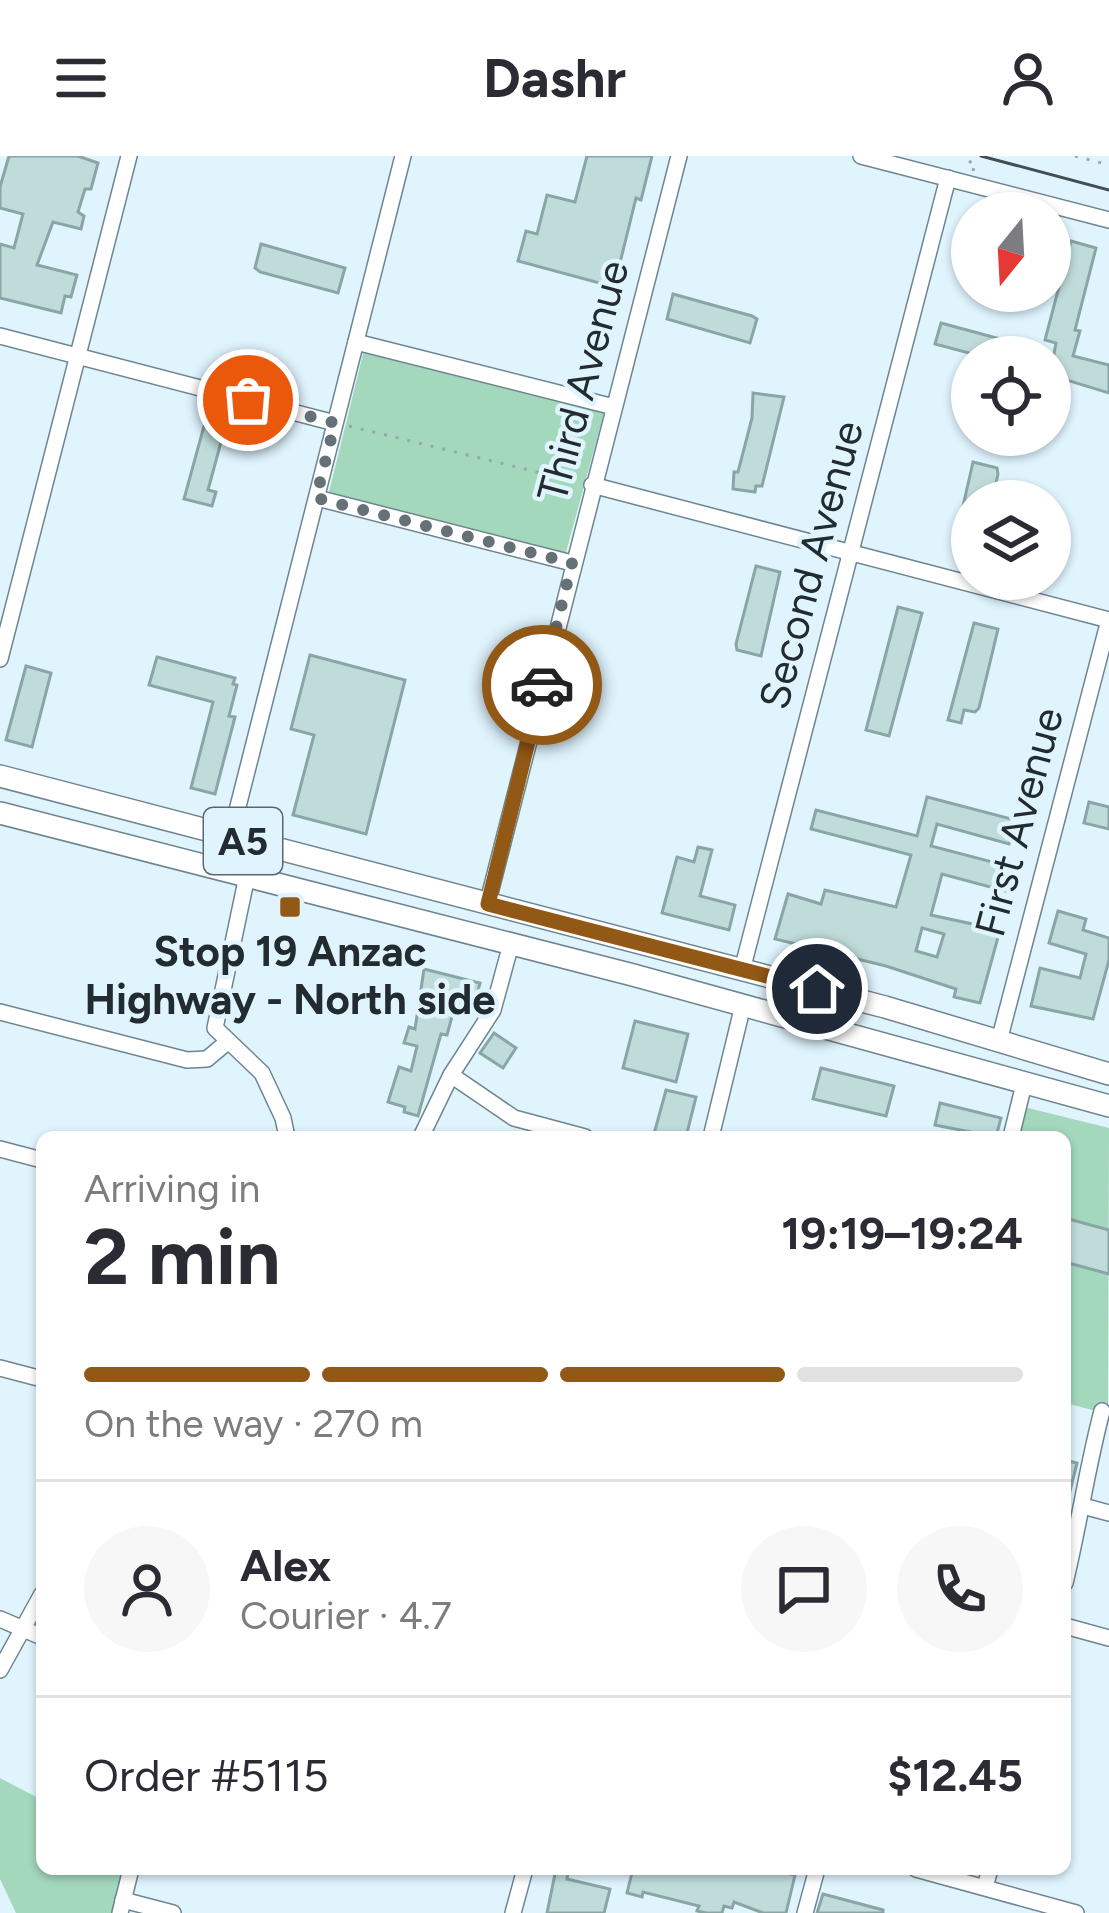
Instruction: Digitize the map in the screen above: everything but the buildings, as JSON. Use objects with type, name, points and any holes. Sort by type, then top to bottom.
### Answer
[{"type":"highway","name":"A5","points":[[0,776],[885,1007],[1109,1073]]},
{"type":"highway","points":[[86,835],[94,823],[92,801]]},
{"type":"highway","points":[[118,808],[110,821],[112,829],[131,845]]},
{"type":"highway","name":"A5","points":[[0,813],[633,975],[1109,1106]]},
{"type":"highway","points":[[592,966],[601,953],[598,933]]},
{"type":"highway","points":[[626,940],[620,961],[633,975]]},
{"type":"highway","points":[[852,1033],[859,1030],[861,1019],[854,999]]},
{"type":"highway","points":[[885,1007],[880,1030],[899,1046]]},
{"type":"street","points":[[0,659],[129,156]]},
{"type":"street","points":[[230,838],[403,156]]},
{"type":"street","name":"Third Avenue","points":[[488,904],[679,156]]},
{"type":"street","points":[[861,156],[1109,220]]},
{"type":"street","name":"Second Avenue","points":[[742,970],[948,178]]},
{"type":"street","points":[[0,336],[335,423]]},
{"type":"street","points":[[356,342],[614,407]]},
{"type":"street","points":[[592,485],[1109,620]]},
{"type":"street","points":[[316,498],[572,563]]},
{"type":"street","name":"First Avenue","points":[[999,1042],[1109,620]]},
{"type":"street","points":[[247,876],[215,1028],[262,1073],[286,1131]]},
{"type":"street","points":[[424,1131],[451,1075],[493,1010],[511,944]]},
{"type":"street","points":[[712,1131],[743,1005]]},
{"type":"street","points":[[0,1012],[188,1060],[207,1059],[226,1043]]},
{"type":"street","points":[[451,1075],[514,1118],[563,1131]]},
{"type":"street","points":[[1012,1131],[1024,1084]]},
{"type":"street","points":[[0,1149],[36,1158]]},
{"type":"street","points":[[0,1368],[36,1377]]},
{"type":"street","points":[[1071,1557],[1102,1411]]},
{"type":"street","points":[[1083,1506],[1109,1513]]},
{"type":"street","points":[[0,1670],[36,1605]]},
{"type":"street","points":[[0,1618],[36,1634]]},
{"type":"street","points":[[1071,1628],[1109,1638]]},
{"type":"street","points":[[129,1875],[121,1907],[173,1913]]},
{"type":"street","points":[[513,1913],[523,1875]]},
{"type":"street","points":[[805,1913],[815,1875]]},
{"type":"street","points":[[939,1875],[1076,1913]]},
{"type":"street","points":[[985,1887],[988,1875]]},
{"type":"path","points":[[969,184],[975,164],[970,159],[976,161],[977,156]]},
{"type":"path","points":[[1075,156],[1109,165]]},
{"type":"path","points":[[335,423],[592,485]]},
{"type":"green space","points":[[364,350],[604,413],[565,556],[329,492]]},
{"type":"green space","points":[[1024,1107],[1109,1128],[1108,1414],[1071,1405],[1071,1131],[1018,1131]]},
{"type":"green space","points":[[0,1778],[36,1797],[36,1875],[122,1875],[112,1913],[16,1913],[0,1879]]},
{"type":"tram line","points":[[981,156],[1109,190]]},
{"type":"way so far","points":[[248,400],[335,423],[316,498],[572,563],[542,685]]},
{"type":"place","name":"Stop 19 Anzac Highway - North side","points":[[290,907]]},
{"type":"route","points":[[542,685],[488,904],[817,989]]}]
